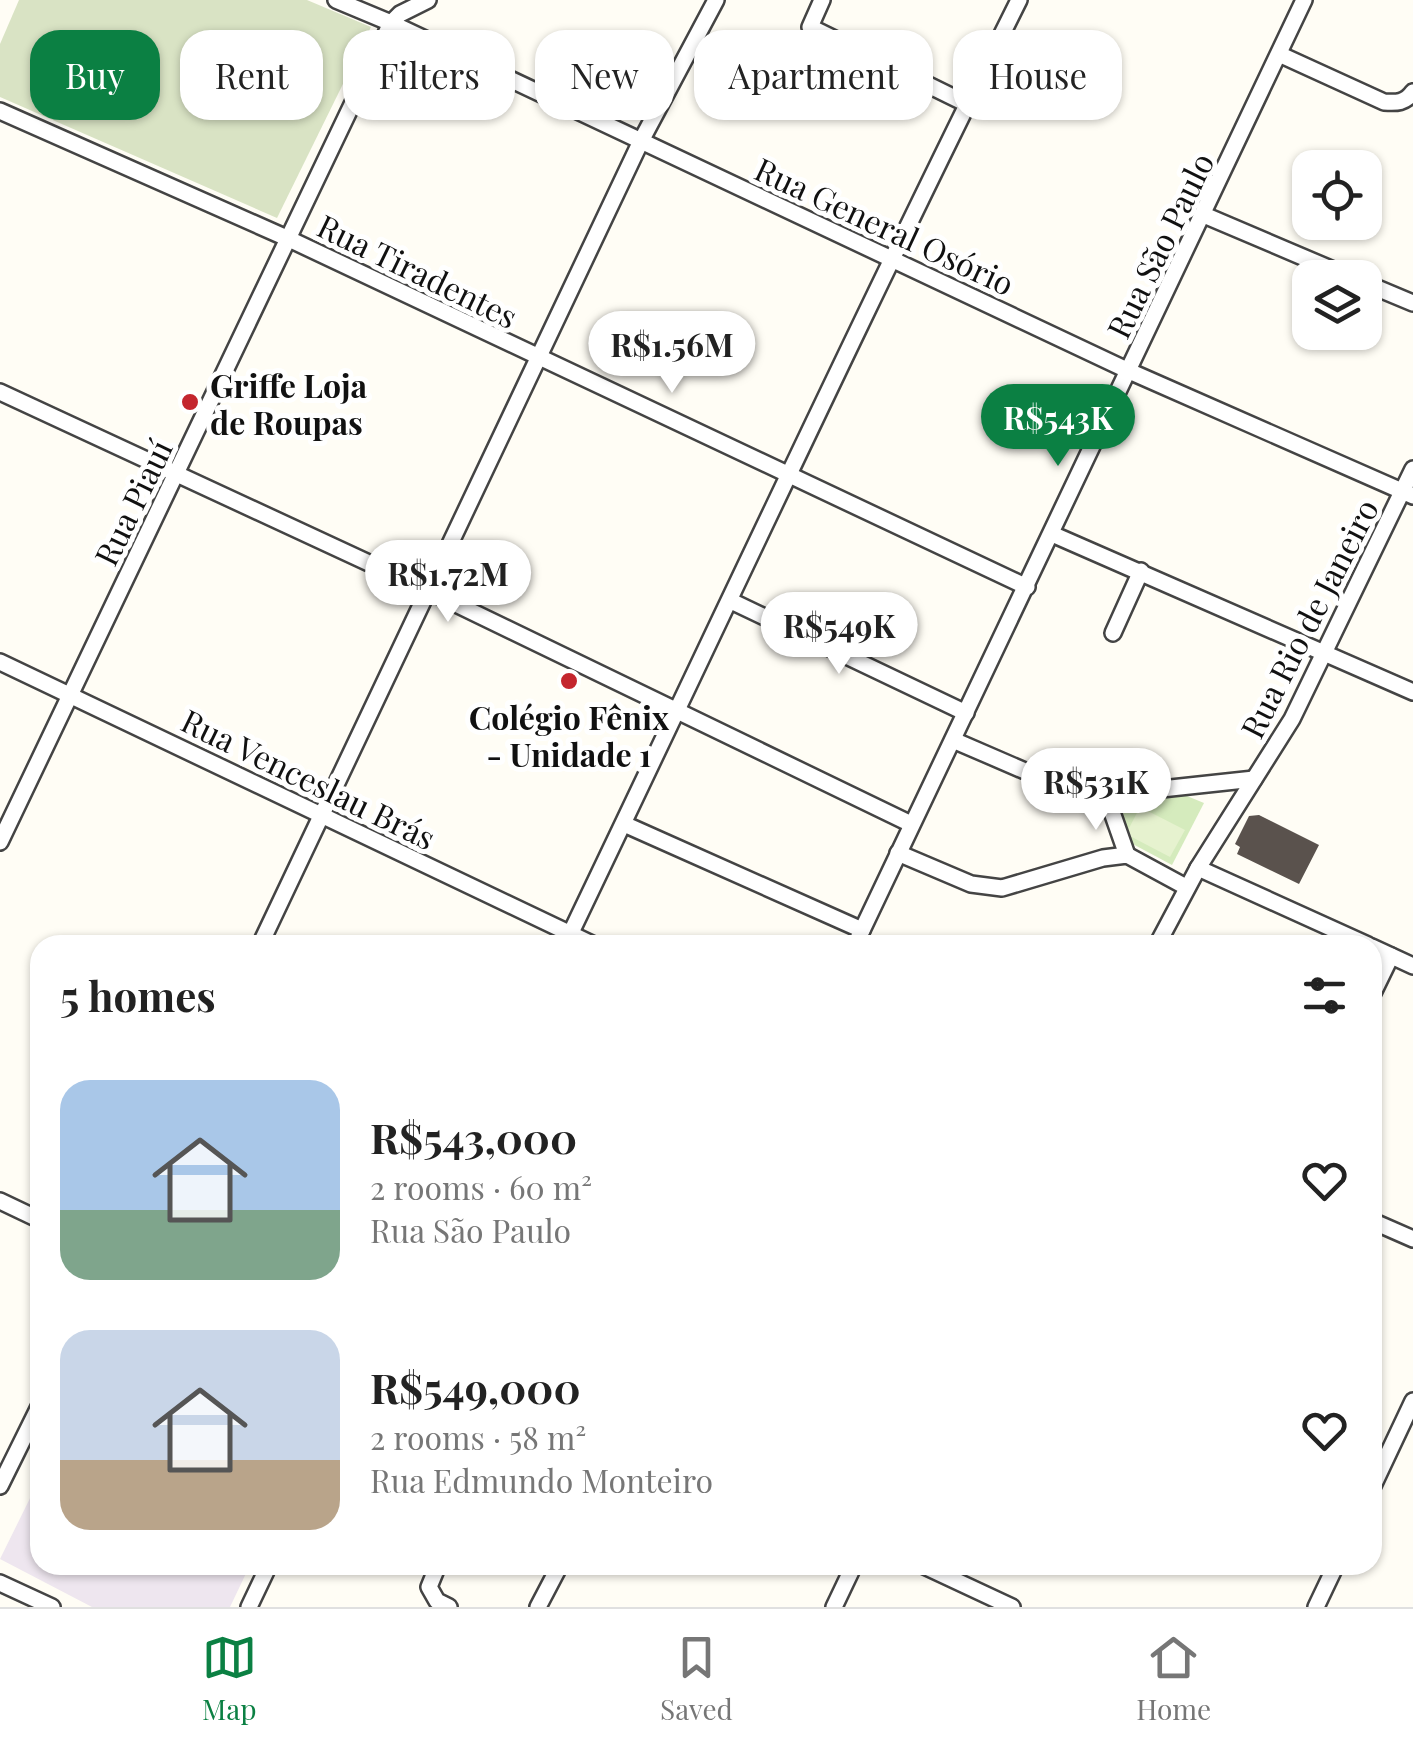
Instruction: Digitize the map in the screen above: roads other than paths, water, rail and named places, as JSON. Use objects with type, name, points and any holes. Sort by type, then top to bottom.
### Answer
[{"type":"street","name":"Rua General Osório","points":[[336,0],[891,257],[1129,372],[1408,494]]},
{"type":"street","points":[[392,23],[400,14],[428,0]]},
{"type":"street","points":[[265,935],[641,141],[716,0]]},
{"type":"street","points":[[822,0],[810,28],[953,97]]},
{"type":"street","points":[[1003,30],[1018,0]]},
{"type":"street","name":"Rua São Paulo","points":[[859,935],[1304,0]]},
{"type":"street","name":"Rua Piauí","points":[[0,842],[392,23]]},
{"type":"street","points":[[1280,55],[1384,102],[1397,104],[1413,92]]},
{"type":"street","name":"Rua Tiradentes","points":[[0,111],[289,238],[1028,586]]},
{"type":"street","points":[[570,935],[959,120]]},
{"type":"street","points":[[1204,215],[1310,260]]},
{"type":"street","points":[[1382,290],[1413,304]]},
{"type":"street","points":[[0,392],[427,590],[911,824]]},
{"type":"street","name":"Rua Rio de Janeiro","points":[[1162,935],[1198,868],[1292,719],[1408,494],[1413,468]]},
{"type":"street","points":[[1052,534],[1413,692]]},
{"type":"street","points":[[1112,632],[1140,571]]},
{"type":"street","points":[[731,601],[966,713]]},
{"type":"street","name":"Rua Venceslau Brás","points":[[0,662],[322,814],[558,935]]},
{"type":"street","points":[[953,740],[1069,790],[1106,796],[1254,779]]},
{"type":"street","points":[[1106,796],[1128,856]]},
{"type":"street","points":[[624,824],[854,935]]},
{"type":"street","points":[[898,853],[985,888],[1002,888],[1114,856],[1128,856],[1186,888]]},
{"type":"street","points":[[1198,868],[1346,935]]},
{"type":"street","points":[[1382,952],[1413,966]]},
{"type":"street","points":[[1382,974],[1391,956]]},
{"type":"street","points":[[0,1201],[30,1215]]},
{"type":"street","points":[[1382,1225],[1413,1238]]},
{"type":"street","points":[[1382,1465],[1412,1403]]},
{"type":"street","points":[[0,1486],[30,1425]]},
{"type":"street","points":[[249,1607],[264,1575]]},
{"type":"street","points":[[434,1575],[429,1587],[437,1601],[450,1607]]},
{"type":"street","points":[[538,1607],[555,1575]]},
{"type":"street","points":[[834,1607],[849,1575]]},
{"type":"street","points":[[943,1575],[1012,1607]]},
{"type":"street","points":[[1316,1607],[1331,1575]]},
{"type":"street","points":[[0,1583],[52,1607]]},
{"type":"place","name":"Griffe Loja de Roupas","points":[[190,402]]},
{"type":"place","name":"Colégio Fênix - Unidade 1","points":[[569,681]]}]
